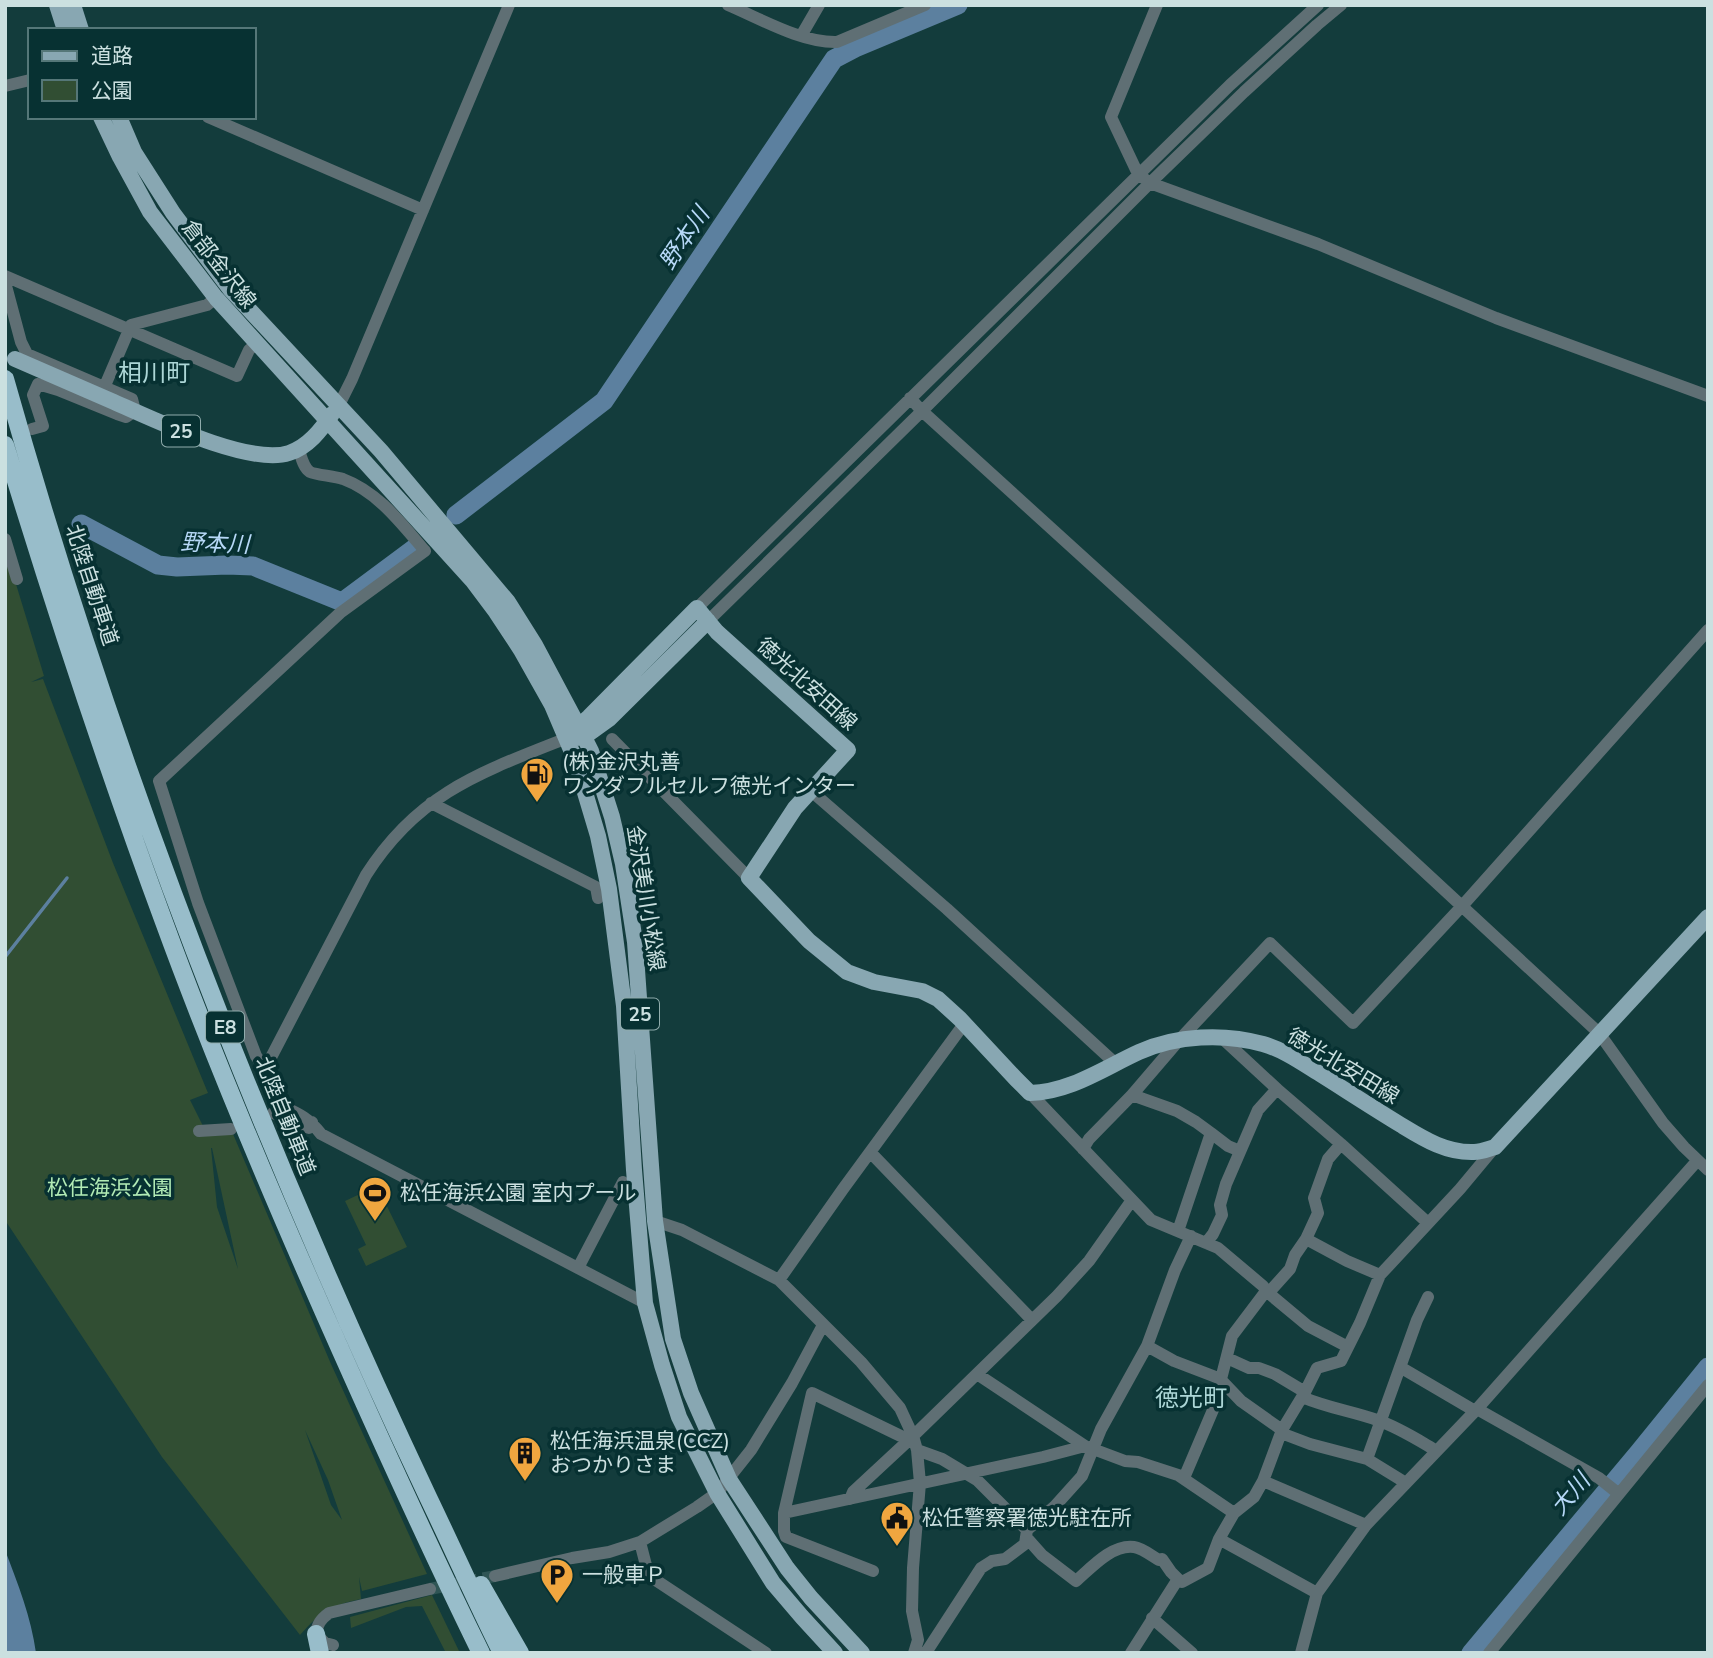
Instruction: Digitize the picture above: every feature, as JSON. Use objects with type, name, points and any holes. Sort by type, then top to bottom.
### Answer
[{"type":"highway","name":"北陸自動車道","points":[[5,379],[73,605],[119,741],[183,919],[259,1114],[319,1258],[502,1653]]},
{"type":"highway","name":"北陸自動車道","points":[[5,445],[102,750],[165,925],[237,1109],[301,1263],[481,1653]]},
{"type":"highway","points":[[393,1422],[467,1561],[520,1653]]},
{"type":"highway","points":[[376,1429],[386,1459],[471,1653]]},
{"type":"highway","points":[[316,1634],[323,1650]]},
{"type":"main road","points":[[57,5],[64,28]]},
{"type":"main road","points":[[73,5],[80,28]]},
{"type":"main road","name":"倉部金沢線","points":[[102,119],[150,212],[216,298],[328,421]]},
{"type":"main road","name":"倉部金沢線","points":[[120,119],[134,152],[173,213],[222,279],[338,407]]},
{"type":"main road","name":"25","points":[[15,359],[180,430],[235,450],[259,454],[289,453],[298,448],[318,434],[338,407]]},
{"type":"main road","name":"金沢美川小松線","points":[[338,407],[381,452],[508,601],[535,645],[591,751],[612,817],[623,864],[635,942],[655,1222],[673,1339],[691,1393],[729,1479],[787,1568],[862,1653]]},
{"type":"main road","name":"金沢美川小松線","points":[[328,421],[438,541],[488,601],[521,650],[567,738],[594,824],[609,889],[624,1006],[645,1303],[662,1365],[679,1417],[717,1493],[773,1583],[835,1653]]},
{"type":"main road","points":[[581,731],[589,717],[697,608]]},
{"type":"main road","name":"徳光北安田線","points":[[697,608],[717,632],[848,750],[795,808],[749,878]]},
{"type":"main road","points":[[567,738],[608,719],[708,621]]},
{"type":"main road","points":[[749,878],[808,941],[847,972],[874,982],[922,991],[938,999],[1030,1093]]},
{"type":"main road","points":[[1494,1147],[1708,917]]},
{"type":"main road","name":"徳光北安田線","points":[[1030,1093],[1061,1088],[1141,1051],[1180,1039],[1222,1038],[1250,1041],[1266,1045],[1300,1062],[1436,1145],[1477,1152],[1494,1147]]},
{"type":"street","points":[[338,407],[509,5]]},
{"type":"street","points":[[728,5],[801,36],[824,42],[837,42],[925,5]]},
{"type":"street","points":[[801,36],[819,5]]},
{"type":"street","points":[[1157,5],[1111,117],[1138,174],[1150,183],[1318,244],[1496,318],[1708,396]]},
{"type":"street","points":[[697,608],[1138,174],[1318,5]]},
{"type":"street","points":[[708,621],[1150,183],[1244,92],[1341,5]]},
{"type":"street","points":[[5,86],[28,80]]},
{"type":"street","points":[[213,119],[423,210]]},
{"type":"street","points":[[5,276],[237,376],[249,350],[257,344]]},
{"type":"street","points":[[5,282],[21,342],[27,354],[132,400],[135,411],[126,416],[117,414],[38,384],[33,394],[43,426],[32,429]]},
{"type":"street","points":[[104,388],[131,325],[206,305],[216,298]]},
{"type":"street","points":[[910,398],[1599,1033],[1663,1123],[1708,1170]]},
{"type":"street","points":[[298,448],[307,470],[343,479],[360,487],[389,509],[425,551],[340,613],[159,781],[198,903],[256,1056],[265,1069],[278,1104],[304,1116],[321,1134],[645,1303]]},
{"type":"street","points":[[5,540],[17,579]]},
{"type":"street","points":[[1083,1149],[1089,1139],[1270,943],[1353,1023],[1708,630]]},
{"type":"street","points":[[265,1069],[366,875],[399,831],[431,803],[459,784],[485,770],[567,738]]},
{"type":"street","points":[[612,739],[749,878]]},
{"type":"street","points":[[810,790],[947,909],[1116,1064]]},
{"type":"street","points":[[431,803],[596,887],[598,898]]},
{"type":"street","points":[[779,1280],[964,1024]]},
{"type":"street","points":[[1222,1038],[1428,1223]]},
{"type":"street","points":[[1206,1243],[1222,1214],[1220,1205],[1226,1184],[1258,1110],[1277,1089]]},
{"type":"street","points":[[1030,1093],[1151,1220],[1218,1248],[1308,1326],[1348,1347]]},
{"type":"street","points":[[1132,1095],[1177,1111],[1228,1146],[1240,1150]]},
{"type":"street","points":[[273,1113],[309,1128],[312,1122]]},
{"type":"street","points":[[199,1131],[231,1129]]},
{"type":"street","points":[[1178,1231],[1211,1133]]},
{"type":"street","points":[[1184,1478],[1223,1382],[1232,1336],[1266,1291],[1272,1289],[1290,1269],[1294,1255],[1306,1239],[1318,1213],[1314,1198],[1328,1159],[1341,1144]]},
{"type":"street","points":[[792,1382],[913,1442],[968,1473],[1026,1534],[1042,1555],[1076,1581],[1102,1558],[1119,1549],[1135,1547],[1159,1560],[1162,1559],[1171,1573],[1182,1582],[1208,1569],[1219,1539],[1234,1513],[1254,1497],[1263,1481],[1282,1431],[1317,1368],[1341,1362],[1380,1275],[1494,1147]]},
{"type":"street","points":[[871,1153],[1032,1321]]},
{"type":"street","points":[[1301,1653],[1317,1593],[1366,1525],[1476,1410],[1697,1161]]},
{"type":"street","points":[[578,1268],[623,1182]]},
{"type":"street","points":[[850,1499],[853,1492],[913,1442],[977,1374],[1058,1296],[1088,1261],[1132,1200]]},
{"type":"street","points":[[655,1222],[682,1230],[779,1280],[861,1362],[900,1408],[913,1442],[920,1483],[912,1611],[918,1640],[914,1653]]},
{"type":"street","points":[[922,1653],[927,1651],[981,1568],[992,1561],[1004,1559],[1025,1544],[1026,1534],[1082,1476],[1089,1448],[1147,1346],[1175,1270],[1191,1236]]},
{"type":"street","points":[[1306,1239],[1380,1275]]},
{"type":"street","points":[[1367,1459],[1417,1320],[1428,1297]]},
{"type":"street","points":[[495,1576],[609,1552],[640,1542],[717,1493],[751,1450],[823,1325]]},
{"type":"street","points":[[1147,1346],[1174,1362],[1223,1382],[1241,1401],[1282,1431],[1310,1444],[1367,1459],[1406,1483]]},
{"type":"street","points":[[1227,1358],[1249,1368],[1259,1368],[1275,1374],[1322,1406],[1381,1421],[1437,1451]]},
{"type":"street","points":[[1400,1367],[1611,1488]]},
{"type":"street","points":[[977,1374],[1089,1448],[1178,1475],[1234,1513]]},
{"type":"street","points":[[1489,1653],[1611,1488],[1708,1385]]},
{"type":"street","points":[[812,1392],[784,1513],[783,1531],[786,1536],[873,1571]]},
{"type":"street","points":[[784,1513],[1089,1448]]},
{"type":"street","points":[[1263,1481],[1366,1525]]},
{"type":"street","points":[[1219,1539],[1317,1593]]},
{"type":"street","points":[[640,1542],[648,1573],[766,1653]]},
{"type":"street","points":[[1131,1653],[1178,1579]]},
{"type":"street","points":[[316,1634],[321,1619],[329,1613],[430,1589]]},
{"type":"street","points":[[1152,1618],[1192,1653]]},
{"type":"green space","name":"松任海浜公園","points":[[5,548],[44,676],[31,682],[43,679],[113,863],[208,1093],[190,1100],[208,1136],[233,1134],[331,1364],[427,1574],[362,1591],[359,1577],[361,1599],[327,1611],[300,1635],[162,1457],[5,1220]],"holes":[[[212,1148],[238,1269],[217,1207]],[[305,1430],[328,1480],[342,1520],[331,1505]]]},
{"type":"green space","name":"松任海浜公園 室内プール","points":[[377,1186],[407,1247],[366,1266],[358,1249],[366,1245],[345,1201]]},
{"type":"green space","points":[[432,1595],[460,1653],[446,1653],[422,1606],[406,1607],[351,1628],[350,1617]]},
{"type":"water","points":[[5,1550],[27,1614],[36,1653],[5,1653]]},
{"type":"waterway","name":"野本川","points":[[456,515],[604,401],[834,59],[958,5]]},
{"type":"waterway","name":"野本川","points":[[81,524],[158,565],[253,566],[342,602],[416,547]]},
{"type":"waterway","points":[[5,957],[67,878]]},
{"type":"waterway","name":"大川","points":[[1471,1653],[1708,1367]]},
{"type":"tunnel","points":[[430,1589],[495,1576]]},
{"type":"place","name":"(株)金沢丸善 ワンダフルセルフ徳光インター","points":[[537,804]]},
{"type":"place","name":"松任海浜公園 室内プール","points":[[375,1223]]},
{"type":"place","name":"松任海浜温泉(CCZ) おつかりさま","points":[[525,1483]]},
{"type":"place","name":"松任警察署徳光駐在所","points":[[897,1548]]},
{"type":"place","name":"一般車Ｐ","points":[[557,1605]]},
{"type":"district","name":"相川町","points":[[154,373]]},
{"type":"district","name":"徳光町","points":[[1191,1398]]}]
